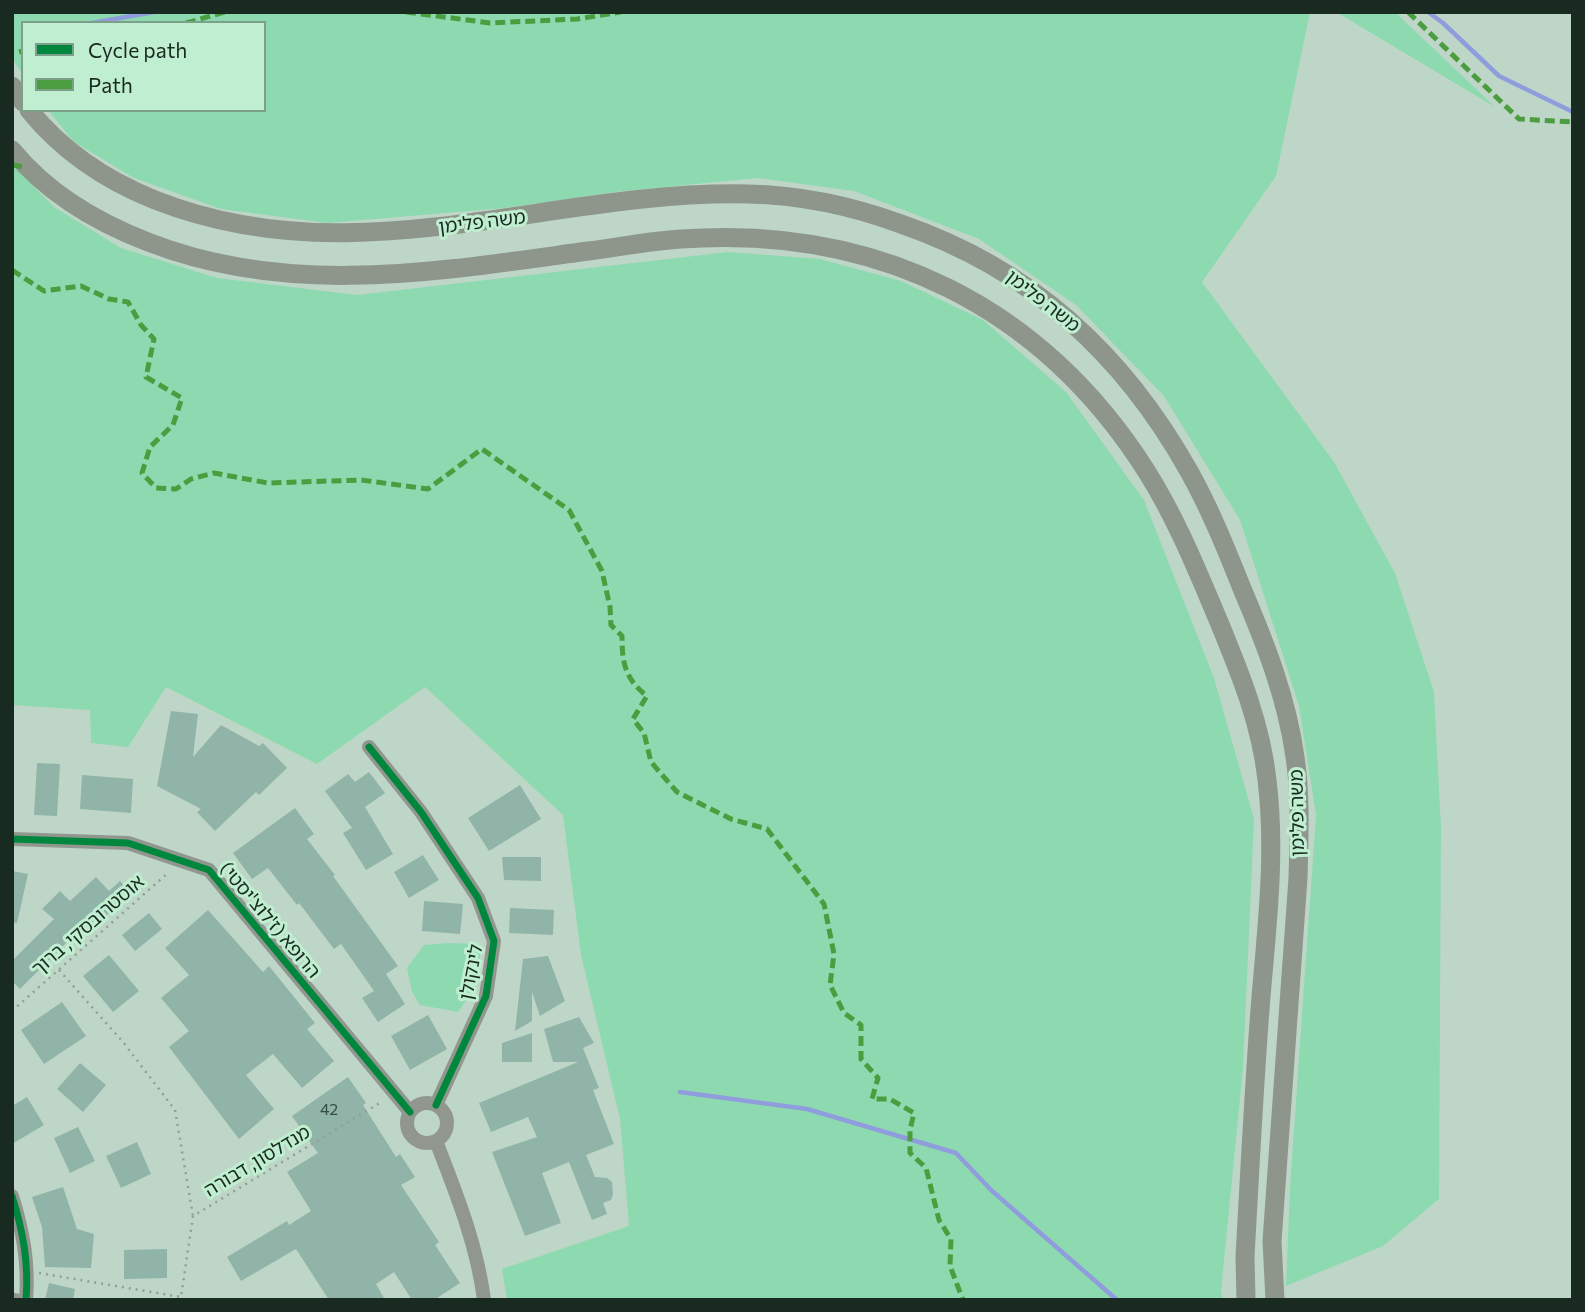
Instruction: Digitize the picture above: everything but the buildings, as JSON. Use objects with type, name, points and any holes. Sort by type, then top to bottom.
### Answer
[{"type":"main road","name":"משה פלימן","points":[[31,112],[47,133],[66,149],[117,183],[178,209],[238,224],[302,232],[383,232],[446,227],[678,196],[777,196],[858,210],[953,243],[1004,271],[1063,313],[1110,358],[1146,405],[1205,501],[1264,641],[1284,700],[1291,731],[1298,790],[1299,840],[1272,1241],[1275,1300]]},
{"type":"main road","name":"משה פלימן","points":[[12,150],[48,187],[104,224],[169,251],[231,267],[300,275],[384,276],[679,239],[774,239],[850,252],[941,284],[989,310],[1044,349],[1088,393],[1130,446],[1185,538],[1237,666],[1263,752],[1269,798],[1270,855],[1245,1256],[1246,1300]]},
{"type":"street","name":"לינקולן","points":[[369,747],[421,812],[478,898],[494,941],[486,996],[436,1105]]},
{"type":"street","name":"הרופא (ז'לוצ'יסטי)","points":[[12,839],[128,843],[209,870],[410,1112]]},
{"type":"street","points":[[422,1104],[436,1105],[447,1122],[446,1129],[436,1141],[422,1143],[411,1135],[407,1125],[410,1112],[422,1104]]},
{"type":"street","points":[[436,1141],[466,1221],[484,1300]]},
{"type":"street","points":[[12,1196],[23,1229],[27,1272],[21,1298]]},
{"type":"path","points":[[58,970],[123,1042],[175,1110],[193,1216]]},
{"type":"green space","points":[[12,12],[1310,12],[1276,176],[1202,282],[1334,462],[1395,573],[1434,692],[1441,828],[1439,1199],[1383,1246],[1286,1286],[1290,1187],[1316,815],[1299,706],[1240,520],[1164,396],[1076,305],[979,239],[854,191],[758,178],[624,191],[504,208],[327,223],[221,209],[134,178],[74,142],[50,112],[266,112],[266,21],[21,21],[21,72],[12,58]]},
{"type":"green space","points":[[1336,12],[1395,12],[1495,107]]},
{"type":"green space","points":[[12,164],[54,207],[121,248],[217,278],[357,295],[728,252],[820,259],[901,281],[983,320],[1066,392],[1144,500],[1214,678],[1254,819],[1243,1068],[1221,1291],[1223,1300],[507,1300],[502,1269],[629,1226],[620,1119],[581,955],[563,815],[425,687],[317,764],[166,687],[128,747],[91,743],[90,710],[12,705]]},
{"type":"green space","points":[[480,944],[476,980],[458,1012],[420,1005],[412,992],[407,968],[424,945]]},
{"type":"waterway","points":[[103,21],[154,12]]},
{"type":"waterway","points":[[1428,12],[1499,76],[1573,112]]},
{"type":"waterway","points":[[680,1092],[807,1109],[956,1153],[991,1190],[1117,1300]]},
{"type":"marked path","points":[[193,21],[225,12]]},
{"type":"marked path","points":[[406,12],[490,23],[577,19],[621,12]]},
{"type":"marked path","points":[[1408,12],[1519,119],[1573,122]]},
{"type":"marked path","points":[[12,165],[26,167]]},
{"type":"marked path","points":[[12,270],[44,291],[81,286],[109,299],[128,302],[141,325],[154,339],[146,377],[182,398],[173,425],[150,447],[142,473],[156,488],[176,489],[191,479],[214,473],[268,483],[361,480],[428,489],[482,449],[569,510],[602,571],[611,625],[622,636],[626,670],[647,696],[633,719],[644,733],[651,762],[677,792],[731,819],[767,829],[824,904],[834,954],[830,985],[844,1013],[861,1025],[861,1059],[878,1078],[872,1099],[890,1099],[914,1113],[910,1130],[910,1153],[926,1168],[939,1220],[951,1239],[950,1266],[963,1300]]},
{"type":"cycle path","points":[[369,747],[421,812],[478,898],[494,941],[486,996],[436,1105]]},
{"type":"cycle path","points":[[12,839],[128,843],[209,870],[410,1112]]},
{"type":"cycle path","points":[[12,1196],[24,1247],[26,1300]]}]
